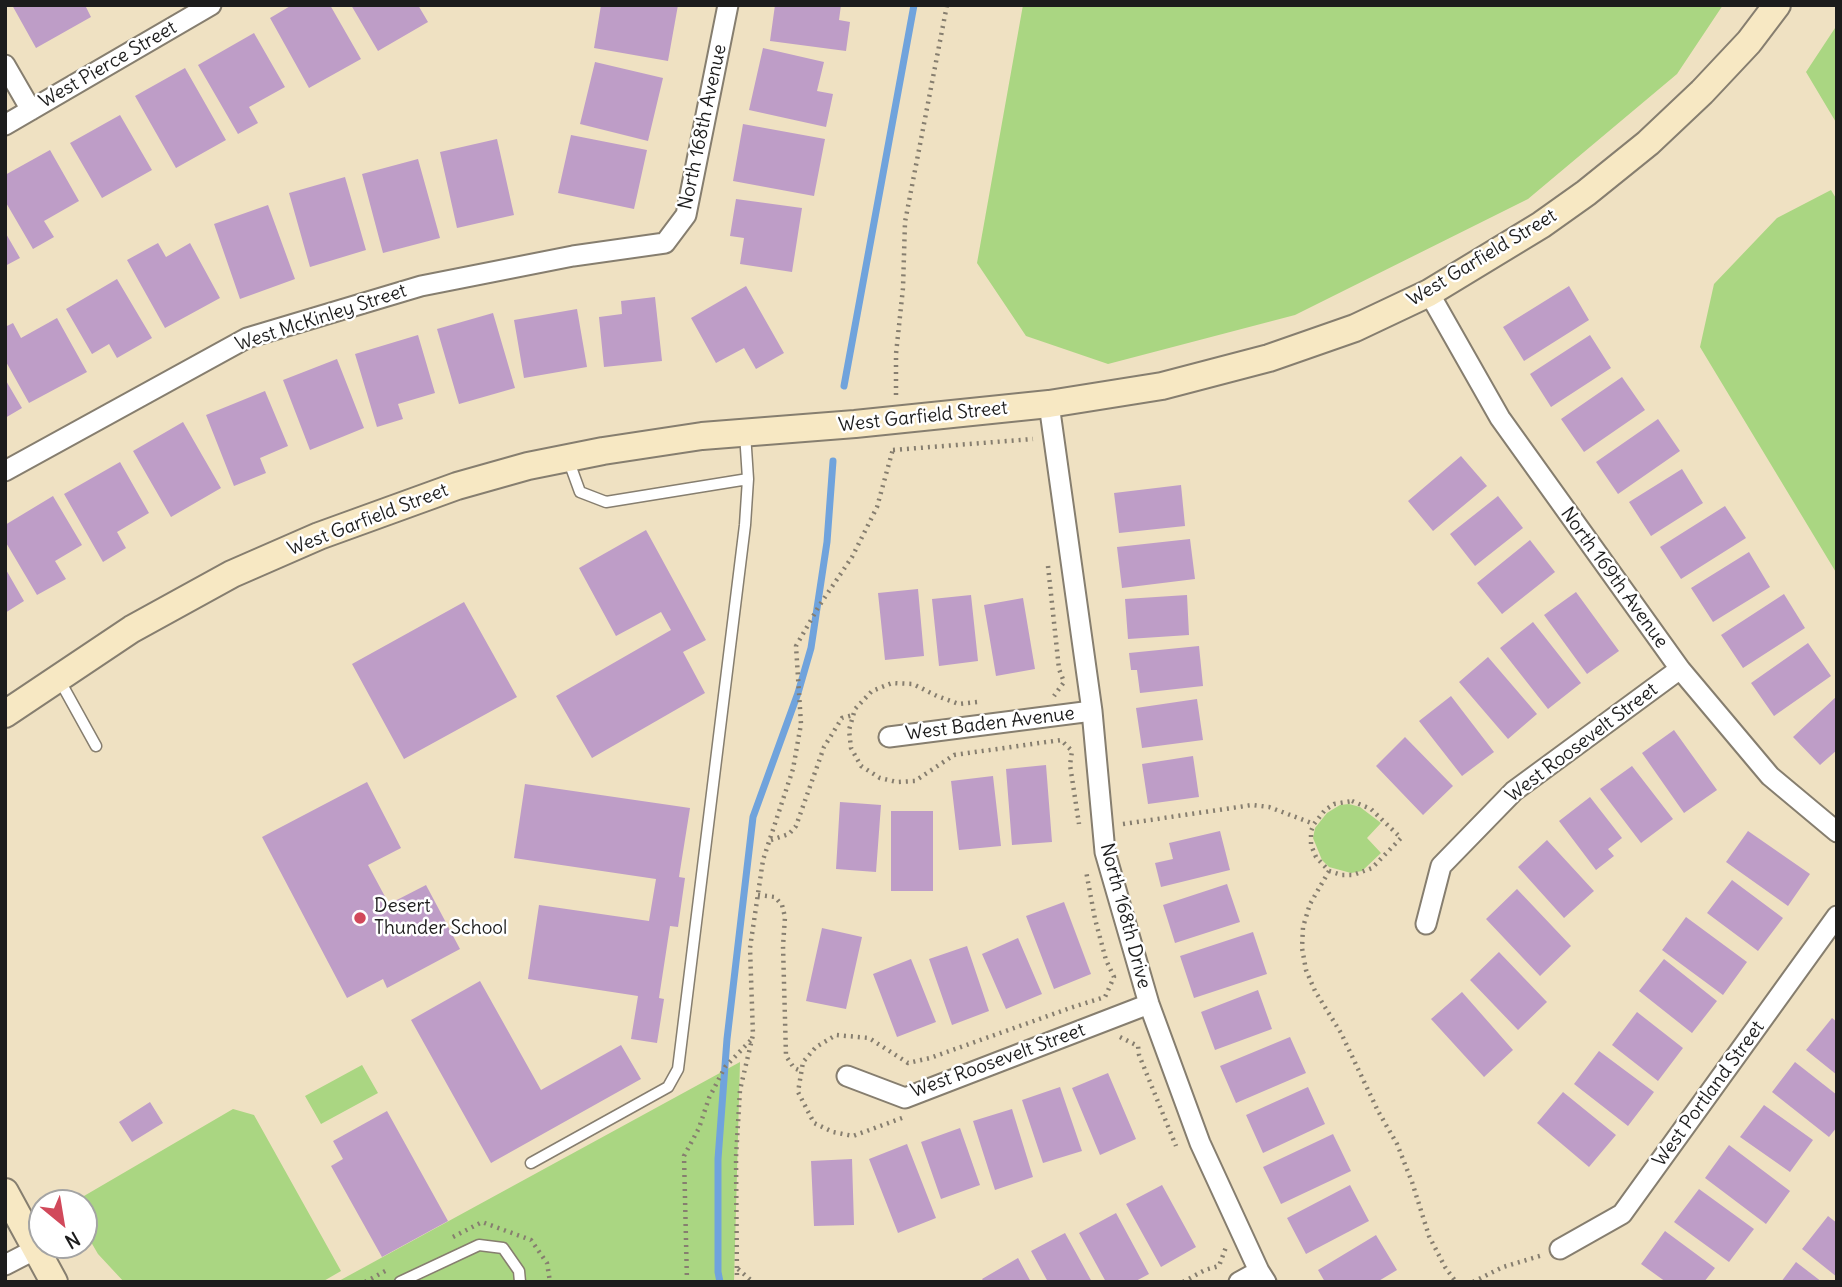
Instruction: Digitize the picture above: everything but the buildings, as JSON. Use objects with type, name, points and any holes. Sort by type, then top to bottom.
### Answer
[{"type":"street","name":"West Pierce Street","points":[[5,125],[211,5]]},
{"type":"street","name":"North 168th Avenue","points":[[665,243],[686,215],[728,5]]},
{"type":"street","name":"West Garfield Street","points":[[5,714],[132,629],[232,574],[319,536],[457,486],[528,466],[702,436],[855,424],[1049,404],[1162,386],[1269,358],[1355,328],[1429,293],[1541,225],[1648,143],[1702,92],[1749,42],[1777,5]]},
{"type":"street","points":[[5,65],[31,110]]},
{"type":"street","name":"West McKinley Street","points":[[5,471],[247,338],[421,286],[573,256],[665,243]]},
{"type":"street","name":"North 169th Avenue","points":[[1429,293],[1500,418],[1680,669],[1770,776],[1837,832]]},
{"type":"street","name":"North 168th Drive","points":[[1049,404],[1092,711],[1105,852],[1149,1004],[1200,1143],[1262,1276]]},
{"type":"street","name":"West Roosevelt Street","points":[[1426,924],[1441,866],[1505,801],[1680,669]]},
{"type":"street","name":"West Baden Avenue","points":[[889,737],[1092,711]]},
{"type":"street","name":"West Portland Street","points":[[1560,1249],[1622,1214],[1837,916]]},
{"type":"street","name":"West Roosevelt Street","points":[[847,1076],[905,1098],[1149,1004]]},
{"type":"street","points":[[5,1192],[28,1234]]},
{"type":"street","points":[[5,1265],[28,1253]]},
{"type":"street","points":[[41,1259],[50,1280]]},
{"type":"street","points":[[1239,1282],[1262,1276]]},
{"type":"lane","points":[[531,1163],[668,1087],[678,1069],[745,525],[748,479],[745,433]]},
{"type":"lane","points":[[568,458],[579,492],[606,502],[748,479]]},
{"type":"lane","points":[[58,677],[96,746]]},
{"type":"lane","points":[[400,1282],[479,1245],[503,1248],[519,1271],[520,1282]]},
{"type":"path","points":[[737,1282],[736,1157],[739,1103],[752,1039],[750,948],[764,860],[793,769],[801,724],[796,646],[865,532],[877,507],[893,450],[898,419],[896,354],[905,222],[947,5]]},
{"type":"path","points":[[893,450],[1033,437],[1035,451]]},
{"type":"path","points":[[1047,560],[1059,669],[1064,682],[1053,697]]},
{"type":"path","points":[[987,701],[959,704],[913,684],[892,683],[872,691],[854,714],[849,730],[851,748],[861,765],[880,778],[897,782],[915,781],[954,755],[1061,740],[1072,751],[1070,765],[1080,833]]},
{"type":"path","points":[[770,840],[789,834],[796,826],[824,747],[842,718],[854,714]]},
{"type":"path","points":[[1352,801],[1371,809],[1402,838],[1372,868],[1363,873],[1342,875],[1329,871],[1316,857],[1311,845],[1314,824],[1334,804],[1352,801]]},
{"type":"path","points":[[1103,827],[1252,805],[1269,807],[1314,824]]},
{"type":"path","points":[[909,1116],[853,1136],[833,1132],[814,1122],[803,1104],[798,1092],[803,1062],[816,1048],[836,1035],[869,1038],[908,1063],[930,1058],[1105,997],[1114,977],[1106,960],[1084,860]]},
{"type":"path","points":[[1329,871],[1310,904],[1303,927],[1302,948],[1306,970],[1315,991],[1341,1033],[1396,1144],[1412,1182],[1429,1236],[1456,1282]]},
{"type":"path","points":[[758,895],[775,897],[782,905],[785,917],[783,946],[786,1056],[794,1068],[801,1071]]},
{"type":"path","points":[[1112,1043],[1119,1037],[1138,1046],[1139,1055],[1179,1152]]},
{"type":"path","points":[[687,1282],[684,1156],[725,1067],[752,1039]]},
{"type":"path","points":[[1183,1282],[1219,1266],[1226,1247],[1221,1243]]},
{"type":"path","points":[[1473,1282],[1503,1267],[1560,1249]]},
{"type":"path","points":[[737,1269],[753,1282]]},
{"type":"green space","points":[[1023,5],[1723,5],[1677,74],[1528,199],[1295,315],[1108,364],[1026,336],[977,263]]},
{"type":"green space","points":[[1837,25],[1837,124],[1806,72]]},
{"type":"green space","points":[[1831,190],[1837,200],[1837,574],[1700,347],[1714,284],[1777,218]]},
{"type":"green space","points":[[1340,805],[1360,807],[1381,823],[1367,838],[1381,853],[1362,871],[1351,873],[1329,867],[1322,860],[1313,838],[1315,828],[1327,813]]},
{"type":"green space","points":[[740,1062],[734,1282],[337,1282]]},
{"type":"green space","points":[[362,1065],[378,1093],[321,1124],[305,1096]]},
{"type":"green space","points":[[233,1109],[254,1115],[341,1271],[322,1282],[124,1282],[98,1254],[96,1189]]},
{"type":"waterway","points":[[844,386],[914,5]]},
{"type":"waterway","points":[[720,1282],[718,1159],[727,1039],[753,817],[798,693],[811,648],[827,542],[833,461]]},
{"type":"place","name":"Desert Thunder School","points":[[360,918]]}]
